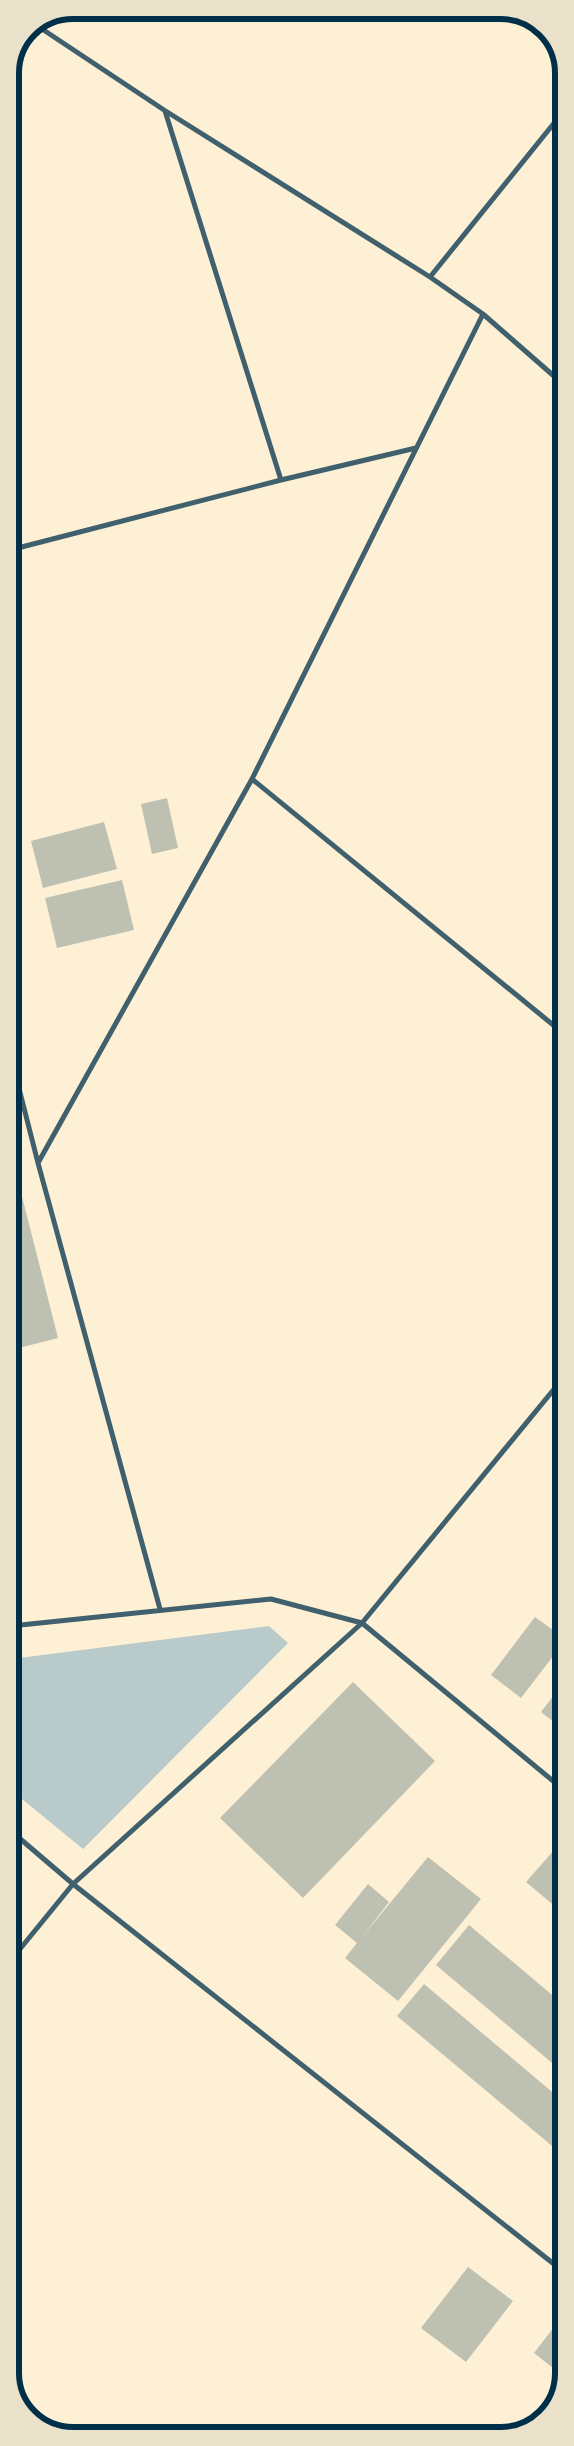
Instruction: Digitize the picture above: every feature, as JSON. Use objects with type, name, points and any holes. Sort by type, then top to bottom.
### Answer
[{"type":"street","points":[[42,29],[164,110],[430,277],[483,314],[555,377]]},
{"type":"street","points":[[164,110],[281,480]]},
{"type":"street","points":[[430,277],[555,122]]},
{"type":"street","points":[[38,1164],[252,779],[483,314]]},
{"type":"street","points":[[19,548],[281,480],[416,448]]},
{"type":"street","points":[[252,779],[555,1026]]},
{"type":"street","points":[[19,1089],[160,1609]]},
{"type":"street","points":[[19,1950],[73,1884],[362,1623],[555,1388]]},
{"type":"street","points":[[19,1625],[160,1609],[271,1600],[362,1623],[555,1783]]},
{"type":"street","points":[[19,1838],[73,1884],[555,2265]]},
{"type":"shaded area","points":[[269,1626],[288,1643],[83,1849],[19,1797],[19,1658]]},
{"type":"building","points":[[167,798],[178,848],[152,854],[141,804]]},
{"type":"building","points":[[104,822],[117,869],[43,888],[31,841]]},
{"type":"building","points":[[122,880],[134,930],[57,948],[45,898]]},
{"type":"building","points":[[19,1185],[58,1338],[19,1348]]},
{"type":"building","points":[[535,1617],[555,1631],[555,1654],[521,1698],[491,1675]]},
{"type":"building","points":[[353,1682],[435,1761],[303,1898],[220,1818]]},
{"type":"building","points":[[555,1694],[555,1723],[541,1712]]},
{"type":"building","points":[[555,1849],[555,1906],[526,1882]]},
{"type":"building","points":[[428,1857],[481,1899],[398,2001],[345,1958],[357,1943],[335,1925],[368,1884],[389,1902],[362,1937]]},
{"type":"building","points":[[469,1925],[555,1997],[555,2065],[436,1965]]},
{"type":"building","points":[[424,1984],[555,2094],[555,2148],[397,2016]]},
{"type":"building","points":[[468,2267],[513,2301],[466,2362],[421,2328]]},
{"type":"building","points":[[555,2326],[555,2370],[534,2353]]}]
